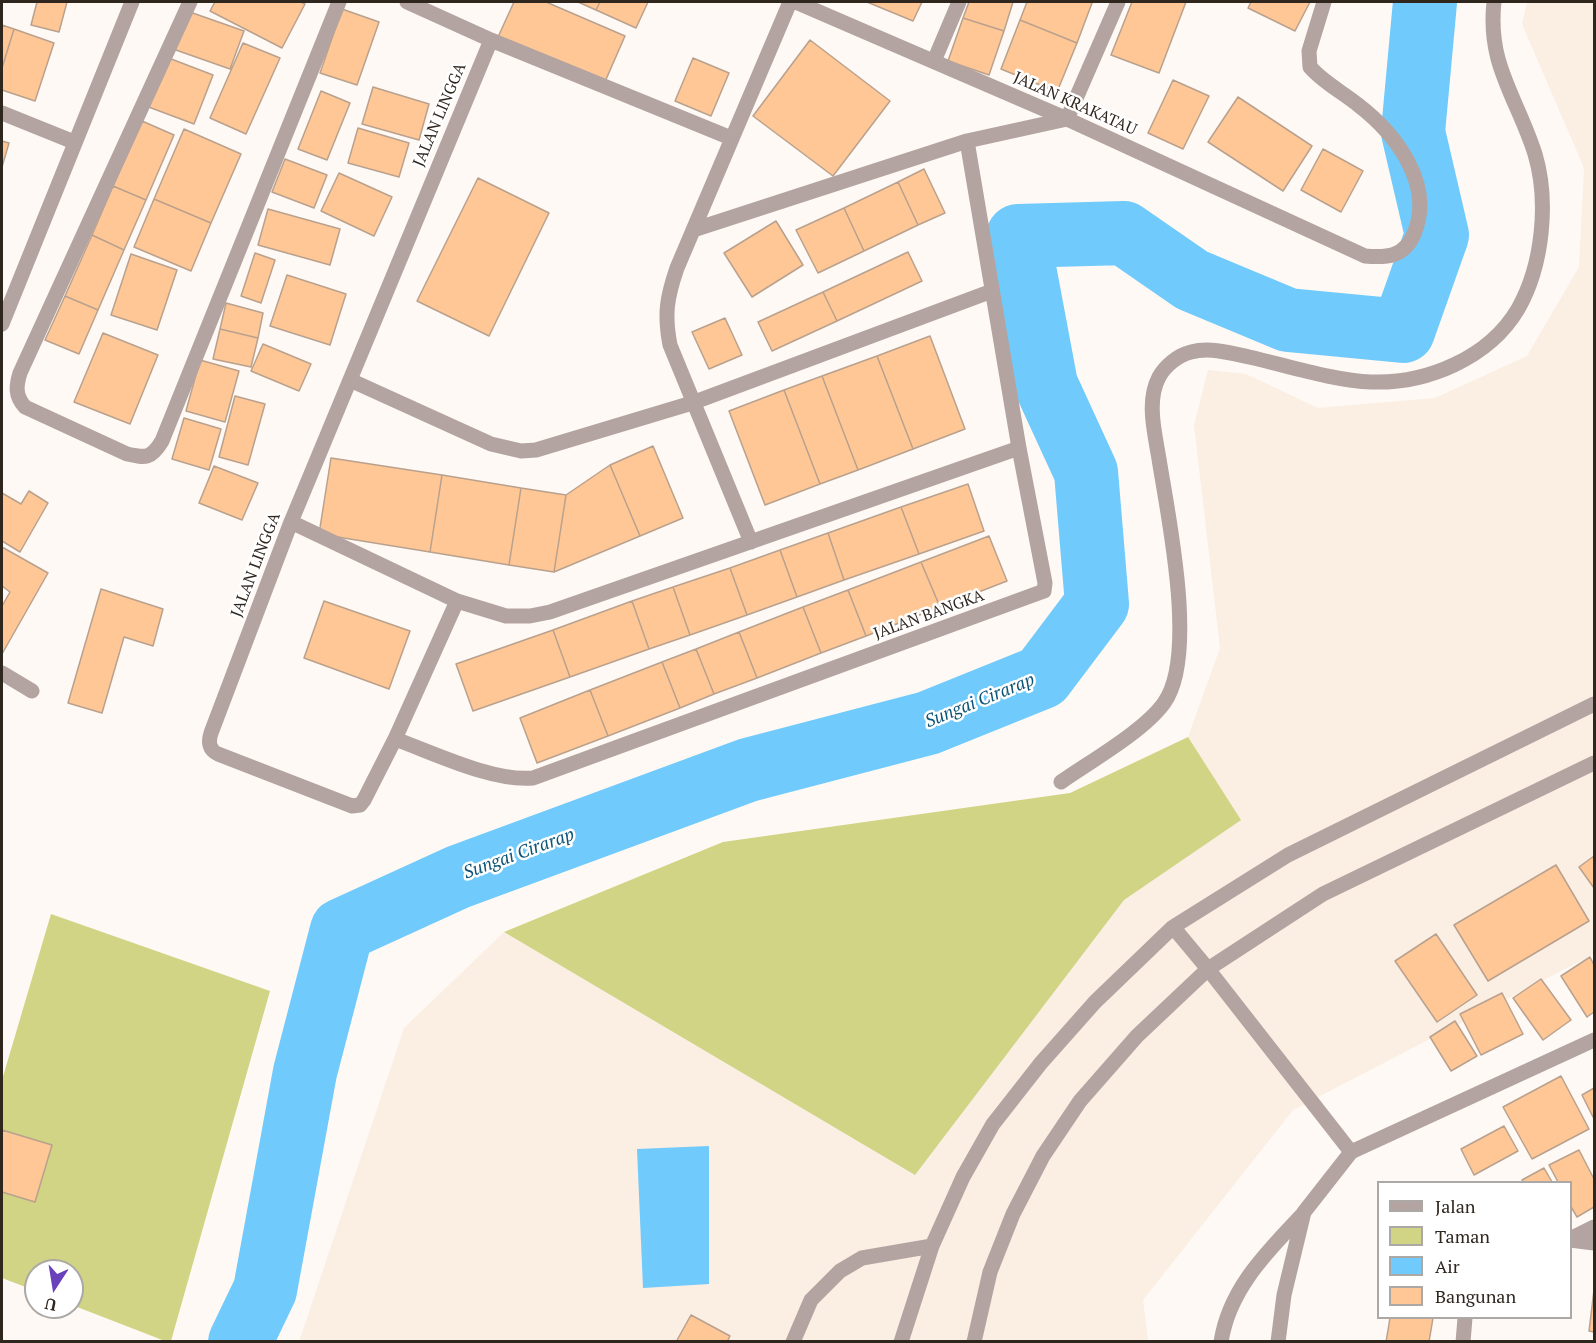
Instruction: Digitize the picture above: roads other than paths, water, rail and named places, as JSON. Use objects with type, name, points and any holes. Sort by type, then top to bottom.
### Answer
[{"type":"street","points":[[2,324],[132,2]]},
{"type":"street","points":[[190,2],[20,373],[17,391],[18,399],[25,407],[127,454],[148,457],[155,453],[162,441],[339,2]]},
{"type":"street","points":[[407,2],[491,40],[731,138]]},
{"type":"street","points":[[751,542],[669,345],[665,321],[668,293],[731,138],[790,2]]},
{"type":"street","name":"JALAN KRAKATAU","points":[[796,2],[1067,119],[1365,256],[1381,257],[1398,254],[1405,248],[1417,226],[1419,208],[1415,174],[1396,142],[1360,106],[1310,67],[1309,51],[1324,2]]},
{"type":"street","points":[[934,61],[959,2]]},
{"type":"street","points":[[693,230],[967,141],[1067,119],[1118,2]]},
{"type":"street","points":[[1061,782],[1146,723],[1164,704],[1175,685],[1180,641],[1174,553],[1153,421],[1156,388],[1159,378],[1168,366],[1180,356],[1191,351],[1223,351],[1332,376],[1371,382],[1405,379],[1437,372],[1474,356],[1499,335],[1518,308],[1541,241],[1543,202],[1535,154],[1494,50],[1491,27],[1494,2]]},
{"type":"street","name":"JALAN LINGGA","points":[[457,601],[395,739],[360,805],[355,806],[213,752],[210,747],[210,733],[291,522],[491,40]]},
{"type":"street","points":[[2,113],[74,142]]},
{"type":"street","name":"JALAN BANGKA","points":[[395,739],[495,776],[522,780],[533,778],[1044,591],[1045,583],[1019,448],[967,141]]},
{"type":"street","points":[[350,380],[491,444],[521,451],[551,446],[692,403],[992,291]]},
{"type":"street","points":[[291,522],[457,601],[506,616],[530,616],[550,612],[1019,448]]},
{"type":"street","points":[[2,673],[32,691]]},
{"type":"street","points":[[901,1341],[932,1246],[963,1177],[993,1124],[1040,1064],[1095,1002],[1173,927],[1288,855],[1594,704]]},
{"type":"street","points":[[974,1341],[990,1272],[1013,1214],[1043,1156],[1080,1101],[1137,1036],[1208,969],[1323,894],[1594,763]]},
{"type":"street","points":[[1173,927],[1352,1152]]},
{"type":"street","points":[[1221,1341],[1223,1327],[1232,1304],[1246,1279],[1352,1152],[1594,1040]]},
{"type":"street","points":[[1278,1341],[1284,1295],[1304,1212]]},
{"type":"street","points":[[1572,1239],[1594,1227]]},
{"type":"street","points":[[1572,1240],[1594,1243]]},
{"type":"street","points":[[793,1341],[811,1300],[840,1271],[862,1258],[932,1246]]},
{"type":"street","points":[[1463,1341],[1466,1319]]},
{"type":"water","points":[[709,1146],[709,1284],[643,1288],[637,1149]]},
{"type":"waterway","name":"Sungai Cirarap","points":[[240,1342],[265,1290],[305,1072],[342,930],[458,877],[748,770],[928,723],[1042,677],[1097,604],[1086,472],[1046,385],[1018,236],[1124,233],[1192,280],[1288,320],[1403,331],[1437,235],[1413,132],[1425,2]]}]
